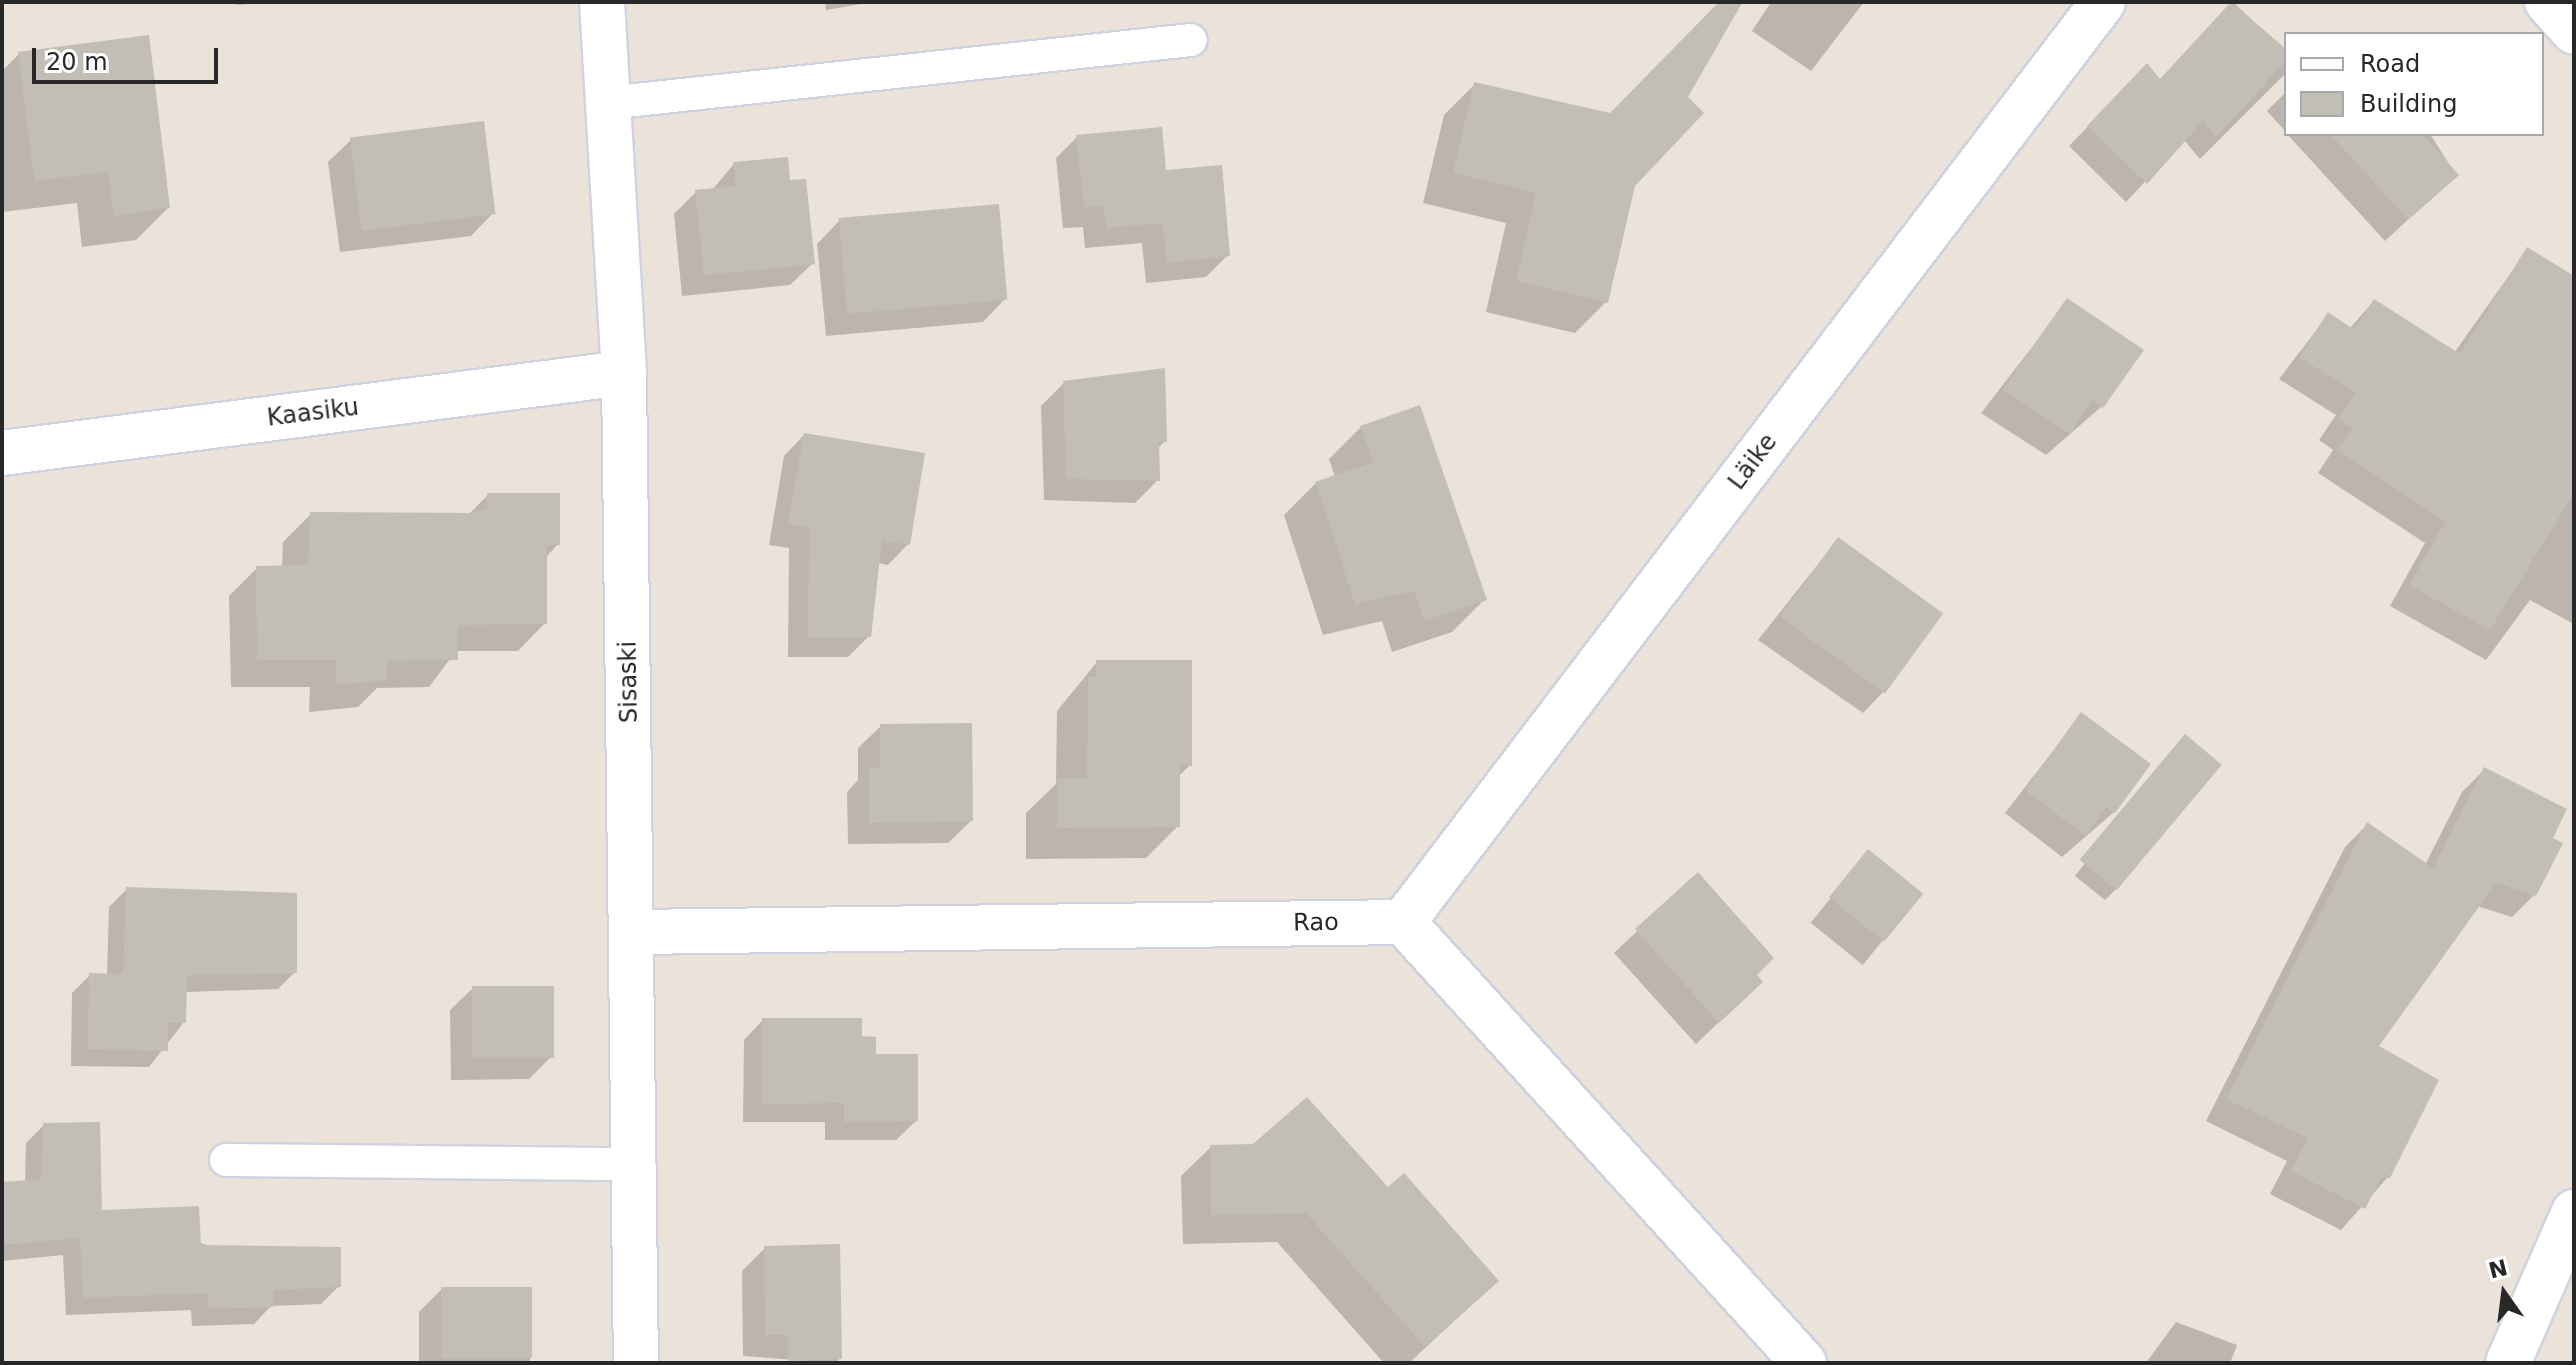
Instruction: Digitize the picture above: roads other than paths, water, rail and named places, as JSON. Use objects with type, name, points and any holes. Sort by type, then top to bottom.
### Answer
[{"type":"street","name":"Sisaski","points":[[602,2],[624,373],[636,1363]]},
{"type":"street","name":"Läike","points":[[1403,922],[2103,2]]},
{"type":"street","points":[[2547,2],[2574,32]]},
{"type":"street","name":"Kaasiku","points":[[2,453],[624,373]]},
{"type":"street","name":"Rao","points":[[633,932],[1403,922]]},
{"type":"street","points":[[1403,922],[1804,1363]]},
{"type":"street","points":[[2508,1363],[2574,1212]]},
{"type":"lane","points":[[608,103],[1191,40]]},
{"type":"lane","points":[[226,1160],[635,1164]]}]
